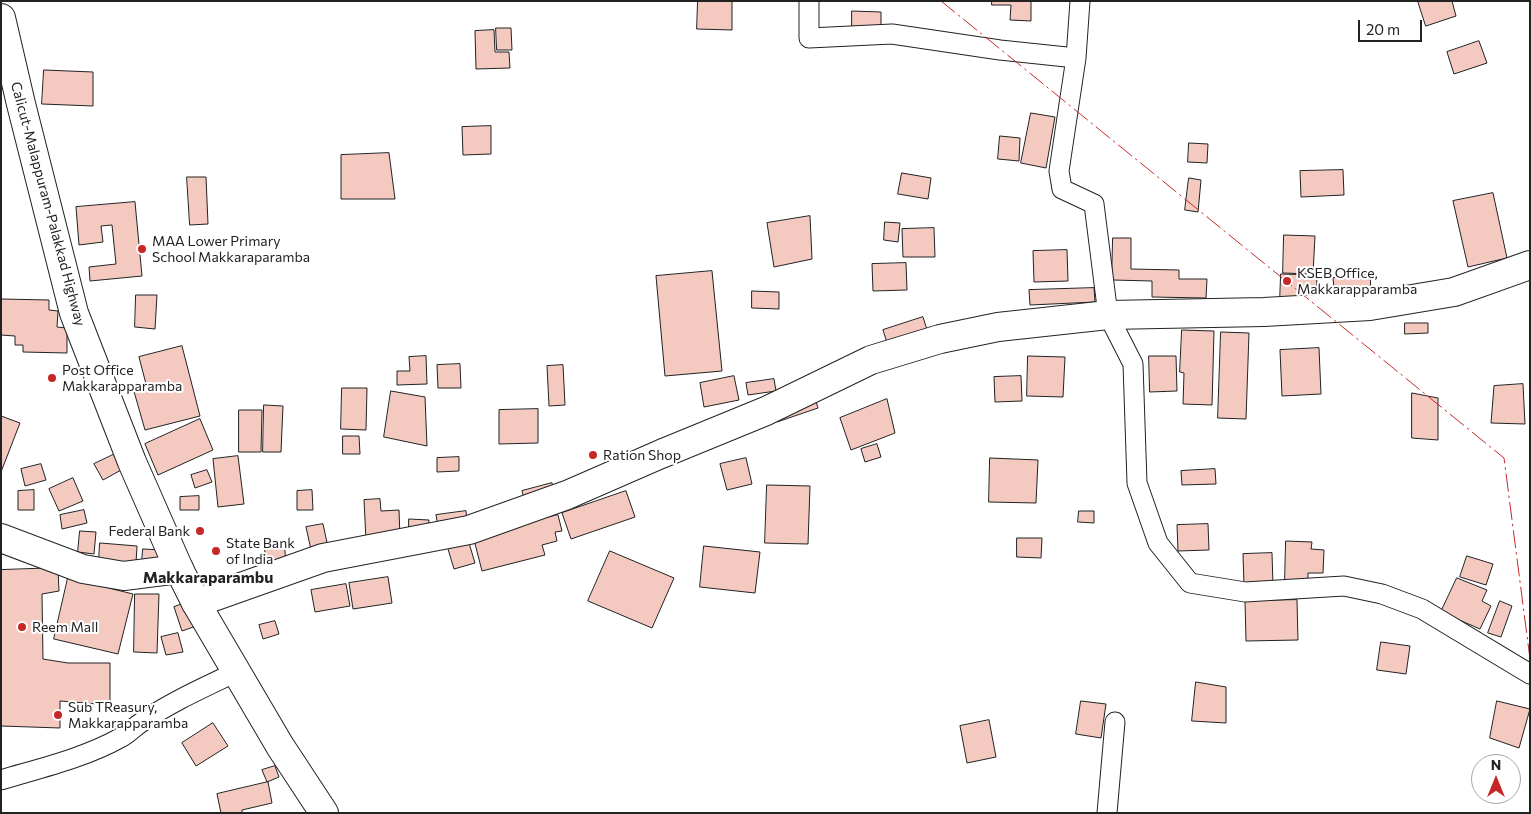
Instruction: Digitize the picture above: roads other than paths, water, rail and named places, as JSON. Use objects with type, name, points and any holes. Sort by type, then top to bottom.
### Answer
[{"type":"main road","name":"Calicut-Malappuram-Palakkad Highway","points":[[1,18],[20,104],[74,313],[132,462],[196,603],[280,746],[324,813]]},
{"type":"main road","points":[[196,603],[324,558],[469,530],[558,498],[766,411],[871,360],[940,339],[998,327],[1108,315],[1264,312],[1370,306],[1454,292],[1530,265]]},
{"type":"main road","points":[[1,538],[83,569],[99,572],[124,576],[179,569]]},
{"type":"street","points":[[809,1],[809,38],[892,34],[1000,50],[1076,58]]},
{"type":"street","points":[[1080,1],[1076,58],[1059,171],[1062,189],[1094,204],[1108,315],[1133,364],[1137,483],[1158,543],[1190,583],[1245,592],[1344,586],[1382,594],[1422,609],[1530,674]]},
{"type":"street","points":[[1,780],[82,755],[108,744],[122,737],[141,722],[183,698],[236,672]]},
{"type":"street","points":[[1107,813],[1115,722]]},
{"type":"place","name":"MAA Lower Primary School Makkaraparamba","points":[[142,249]]},
{"type":"place","name":"KSEB Office, Makkarapparamba","points":[[1287,281]]},
{"type":"place","name":"Post Office Makkarapparamba","points":[[52,378]]},
{"type":"place","name":"Ration Shop","points":[[593,455]]},
{"type":"place","name":"Federal Bank","points":[[200,531]]},
{"type":"place","name":"State Bank of India","points":[[216,551]]},
{"type":"place","name":"Reem Mall","points":[[22,627]]},
{"type":"place","name":"Sub TReasury, Makkarapparamba","points":[[58,715]]},
{"type":"district","name":"Makkaraparambu","points":[[208,578]]}]
